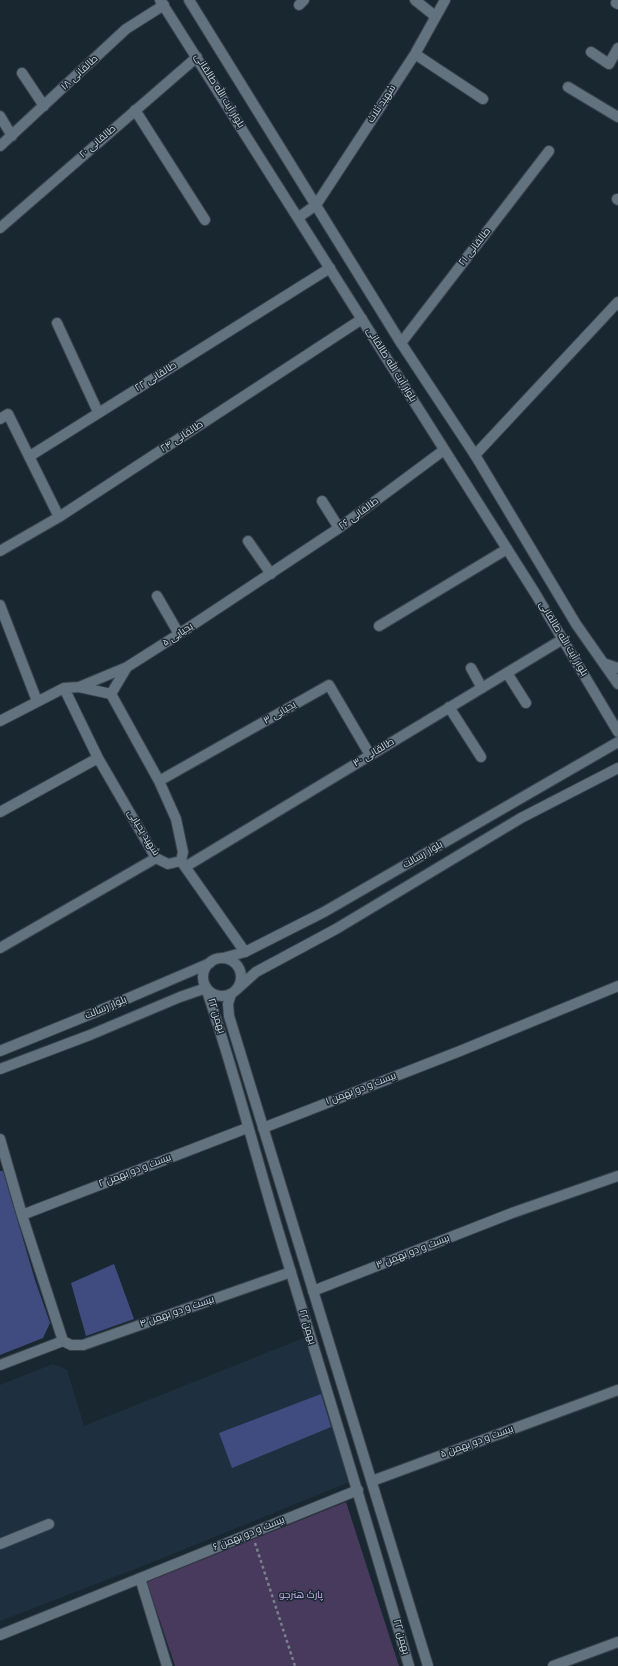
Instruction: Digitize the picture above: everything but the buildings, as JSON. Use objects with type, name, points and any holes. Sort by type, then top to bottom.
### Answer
[{"type":"street","name":"بلوار آیت الله طالقانی","points":[[189,0],[402,343],[475,455],[550,583],[576,624],[606,664],[618,684]]},
{"type":"street","points":[[415,0],[435,16]]},
{"type":"street","name":"شهید ثلاث","points":[[316,205],[415,54],[445,0]]},
{"type":"street","name":"بلوار آیت الله طالقانی","points":[[162,2],[535,593],[618,732]]},
{"type":"street","name":"طالقانی ۱۸","points":[[0,146],[126,29],[162,2]]},
{"type":"street","points":[[591,52],[609,64],[618,48]]},
{"type":"street","points":[[415,54],[482,98]]},
{"type":"street","name":"طالقانی ۲۰","points":[[0,228],[197,57]]},
{"type":"street","points":[[22,73],[44,106]]},
{"type":"street","points":[[568,87],[618,117]]},
{"type":"street","points":[[135,110],[205,220]]},
{"type":"street","points":[[0,116],[12,136]]},
{"type":"street","name":"طالقانی ۲۱","points":[[402,343],[549,151]]},
{"type":"street","points":[[299,217],[316,205]]},
{"type":"street","name":"طالقانی ۲۲","points":[[30,456],[330,268]]},
{"type":"street","points":[[475,455],[618,302]]},
{"type":"street","name":"طالقانی ۲۴","points":[[0,551],[59,517],[362,319]]},
{"type":"street","points":[[57,323],[98,412]]},
{"type":"street","points":[[0,419],[8,414],[59,517]]},
{"type":"street","name":"طالقانی ۲۶","points":[[271,574],[339,528],[444,450]]},
{"type":"street","points":[[322,501],[339,528]]},
{"type":"street","points":[[248,541],[271,574]]},
{"type":"street","points":[[379,626],[507,549]]},
{"type":"street","name":"یحیایی ۵","points":[[79,687],[127,667],[271,574]]},
{"type":"street","points":[[535,593],[550,583]]},
{"type":"street","points":[[157,596],[179,634]]},
{"type":"street","points":[[0,605],[37,701]]},
{"type":"street","name":"طالقانی ۳۰","points":[[183,864],[370,755],[563,639]]},
{"type":"street","points":[[606,664],[618,668]]},
{"type":"street","points":[[111,694],[127,667]]},
{"type":"street","points":[[471,668],[482,688]]},
{"type":"street","points":[[507,673],[526,703]]},
{"type":"street","name":"یحیایی ۳","points":[[159,781],[329,685],[370,755]]},
{"type":"street","points":[[0,721],[64,688],[79,687],[111,694],[159,781],[176,819],[183,852],[183,864],[245,952]]},
{"type":"street","name":"شهید یحیایی","points":[[64,688],[98,758],[156,858],[168,864],[183,864]]},
{"type":"street","points":[[449,707],[481,757]]},
{"type":"street","name":"بلوار رسالت","points":[[223,958],[245,952],[324,912],[618,742]]},
{"type":"street","points":[[0,812],[98,758]]},
{"type":"street","name":"بلوار رسالت","points":[[234,992],[256,972],[336,929],[521,818],[618,768]]},
{"type":"street","points":[[0,948],[156,858]]},
{"type":"street","points":[[223,958],[234,963],[241,973],[240,985],[234,992],[220,997],[206,988],[203,977],[204,972],[210,962],[223,958]]},
{"type":"street","name":"بلوار رسالت","points":[[0,1051],[96,1012],[210,962]]},
{"type":"street","name":"بیست و دو بهمن ۱","points":[[263,1128],[618,986]]},
{"type":"street","name":"بلوار رسالت","points":[[0,1069],[90,1035],[180,996],[206,988]]},
{"type":"street","name":"۲۲ بهمن","points":[[206,988],[229,1058],[247,1128],[358,1490],[409,1666]]},
{"type":"street","name":"۲۲ بهمن","points":[[234,992],[228,1004],[229,1016],[428,1666]]},
{"type":"street","name":"بیست و دو بهمن ۲","points":[[22,1215],[247,1128]]},
{"type":"street","points":[[0,1139],[22,1215],[63,1341],[0,1365]]},
{"type":"street","name":"بیست و دو بهمن ۳","points":[[313,1291],[512,1213],[618,1176]]},
{"type":"street","name":"بیست و دو بهمن ۴","points":[[63,1341],[71,1345],[83,1345],[291,1272]]},
{"type":"street","name":"بیست و دو بهمن ۵","points":[[372,1481],[582,1402],[618,1390]]},
{"type":"street","name":"بیست و دو بهمن ۶","points":[[0,1635],[358,1490]]},
{"type":"street","points":[[0,1544],[50,1524]]},
{"type":"street","points":[[140,1578],[167,1666]]},
{"type":"street","points":[[553,1666],[618,1642]]},
{"type":"path","points":[[252,1533],[295,1666]]},
{"type":"shaded area","points":[[306,1337],[349,1482],[163,1558],[0,1621],[0,1385],[53,1364],[67,1370],[84,1426]]},
{"type":"green space","name":"پارک هنرجو","points":[[346,1502],[399,1666],[175,1666],[147,1582]]}]
